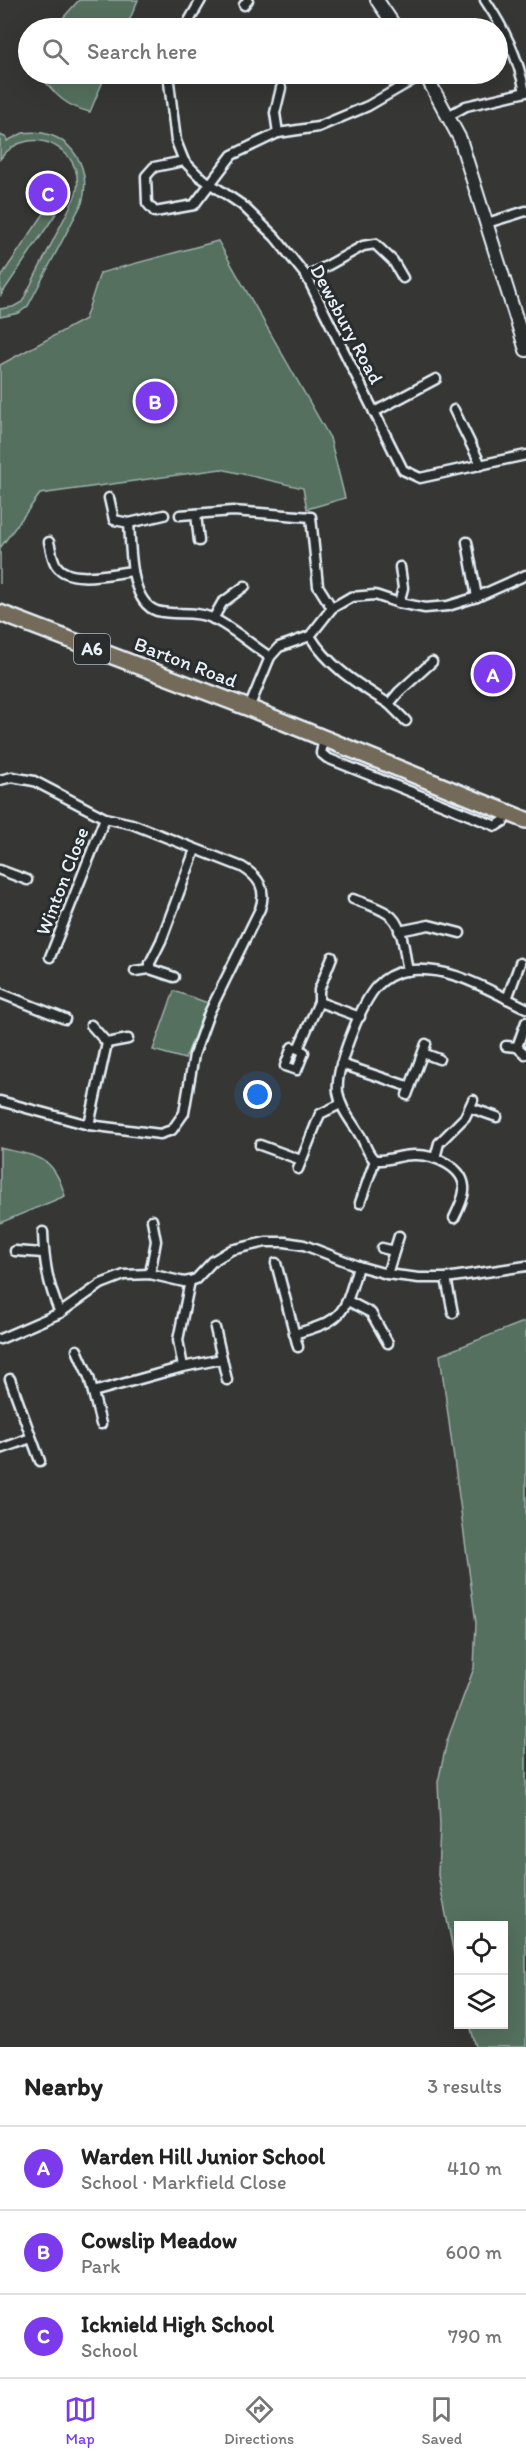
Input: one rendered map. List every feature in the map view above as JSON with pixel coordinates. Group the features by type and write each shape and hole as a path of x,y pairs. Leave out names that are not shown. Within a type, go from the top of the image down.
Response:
{"highway":[{"name":"Barton Road","path":"0,613 249,708 526,820"}],"street":[{"path":"191,18 201,0"},
{"path":"377,0 389,18"},
{"path":"485,0 496,18"},
{"path":"448,116 466,106 525,92 520,69 508,37"},
{"path":"169,84 176,141 184,161 154,167 146,176 147,203 155,212 194,205 232,155 278,134 328,123 368,106 406,84"},
{"path":"430,84 460,139 523,328 526,350"},
{"path":"278,134 275,113 281,88"},
{"name":"Dewsbury Road","path":"184,161 199,177 242,205 275,237 307,277 403,470 420,478 526,454"},
{"path":"487,223 526,211"},
{"path":"307,277 363,246 375,244 393,261 403,279"},
{"path":"374,412 436,379"},
{"path":"454,410 481,465"},
{"path":"109,498 114,520 129,523 164,515"},
{"path":"180,514 233,511 311,517 318,586 332,608"},
{"path":"196,514 199,540"},
{"path":"129,523 133,571 140,598 156,610 192,612 213,619 270,657"},
{"path":"49,542 55,564 63,572 73,577 133,571"},
{"path":"466,542 477,597"},
{"path":"399,603 403,588 400,567"},
{"path":"249,708 270,657 279,647 310,636 332,608 351,597 375,595 425,608 448,606 477,597 526,575"},
{"path":"213,619 222,603 245,586"},
{"path":"310,636 330,663 344,676 389,704 406,721"},
{"path":"389,704 432,662"},
{"path":"324,738 321,753 327,758 496,826 504,820 506,812"},
{"path":"0,780 12,777 34,781 105,818 132,824 252,873 260,881 263,901 209,1013 194,1055 184,1113 172,1130 160,1134 89,1125 0,1101"},
{"path":"445,805 452,790"},
{"name":"Winton Close","path":"50,957 105,818"},
{"path":"150,969 150,963 161,941 195,850"},
{"path":"0,870 27,880"},
{"path":"353,899 387,913 394,919 408,970"},
{"path":"399,931 429,925 460,933"},
{"path":"298,1049 319,1002 319,990 332,957"},
{"path":"507,999 520,963"},
{"path":"135,971 150,969 174,977"},
{"path":"454,1218 455,1204 464,1193 464,1183 459,1173 435,1158 410,1155 375,1160 367,1151 341,1104 338,1079 341,1064 373,992 396,973 408,970 430,970 453,974 526,1008"},
{"path":"0,993 65,1019"},
{"path":"319,1002 360,1017"},
{"path":"517,1047 526,1022"},
{"path":"91,1025 108,1044"},
{"path":"108,1044 128,1039"},
{"path":"89,1125 108,1044"},
{"path":"341,1064 409,1091 426,1044"},
{"path":"506,1046 517,1047 525,1054"},
{"path":"423,1053 439,1059"},
{"path":"260,1145 299,1164 320,1114 341,1104"},
{"path":"435,1158 440,1143 459,1124 472,1104 497,1117"},
{"path":"360,1203 375,1160"},
{"path":"354,1189 364,1192"},
{"path":"150,1274 156,1241 152,1220"},
{"path":"43,1232 43,1253 50,1289 60,1313"},
{"path":"387,1274 399,1236"},
{"path":"0,1339 60,1313 101,1284 124,1275 150,1274 183,1282 190,1281 213,1261 231,1250 266,1242 304,1245 358,1266 387,1274 419,1278 446,1278 526,1266"},
{"path":"382,1248 394,1251"},
{"path":"15,1251 43,1253"},
{"path":"276,1263 298,1347"},
{"path":"294,1334 333,1321 341,1313 348,1301 358,1266"},
{"path":"446,1278 453,1313"},
{"path":"183,1367 178,1340 190,1281"},
{"path":"450,1301 461,1299"},
{"path":"348,1301 371,1313 388,1343"},
{"path":"215,1328 227,1380"},
{"path":"77,1350 93,1392 101,1424"},
{"path":"93,1392 183,1367 222,1359"},
{"path":"10,1378 40,1461"},
{"path":"0,1449 31,1438"}],"green space":[{"path":"79,0 138,0 130,18 63,18"},
{"path":"47,84 102,84 90,112 67,103"},
{"path":"38,132 52,136 73,151 80,162 85,189 82,203 28,306 19,313 0,317 0,309 13,307 22,302 73,201 77,184 75,169 68,156 43,141 28,141 13,147 0,159 0,135 7,138 7,141 23,133"},
{"path":"58,193 66,199 1,295 0,278"},
{"path":"218,241 330,438 345,498 307,509 303,488 221,469 40,494 0,548 0,365 85,319 100,273"},
{"path":"174,991 208,1003 185,1059 153,1050"},
{"path":"0,1148 34,1156 49,1165 55,1172 65,1196 0,1223"},
{"path":"526,1321 526,2047 476,2047 471,2029 508,2029 508,1921 454,1921 454,1954 438,1875 440,1826 438,1782 447,1741 474,1668 476,1623 440,1355"}],"place":[{"name":"Icknield High School","path":"48,193"},
{"name":"Cowslip Meadow","path":"155,401"},
{"name":"Warden Hill Junior School","path":"493,674"}]}
